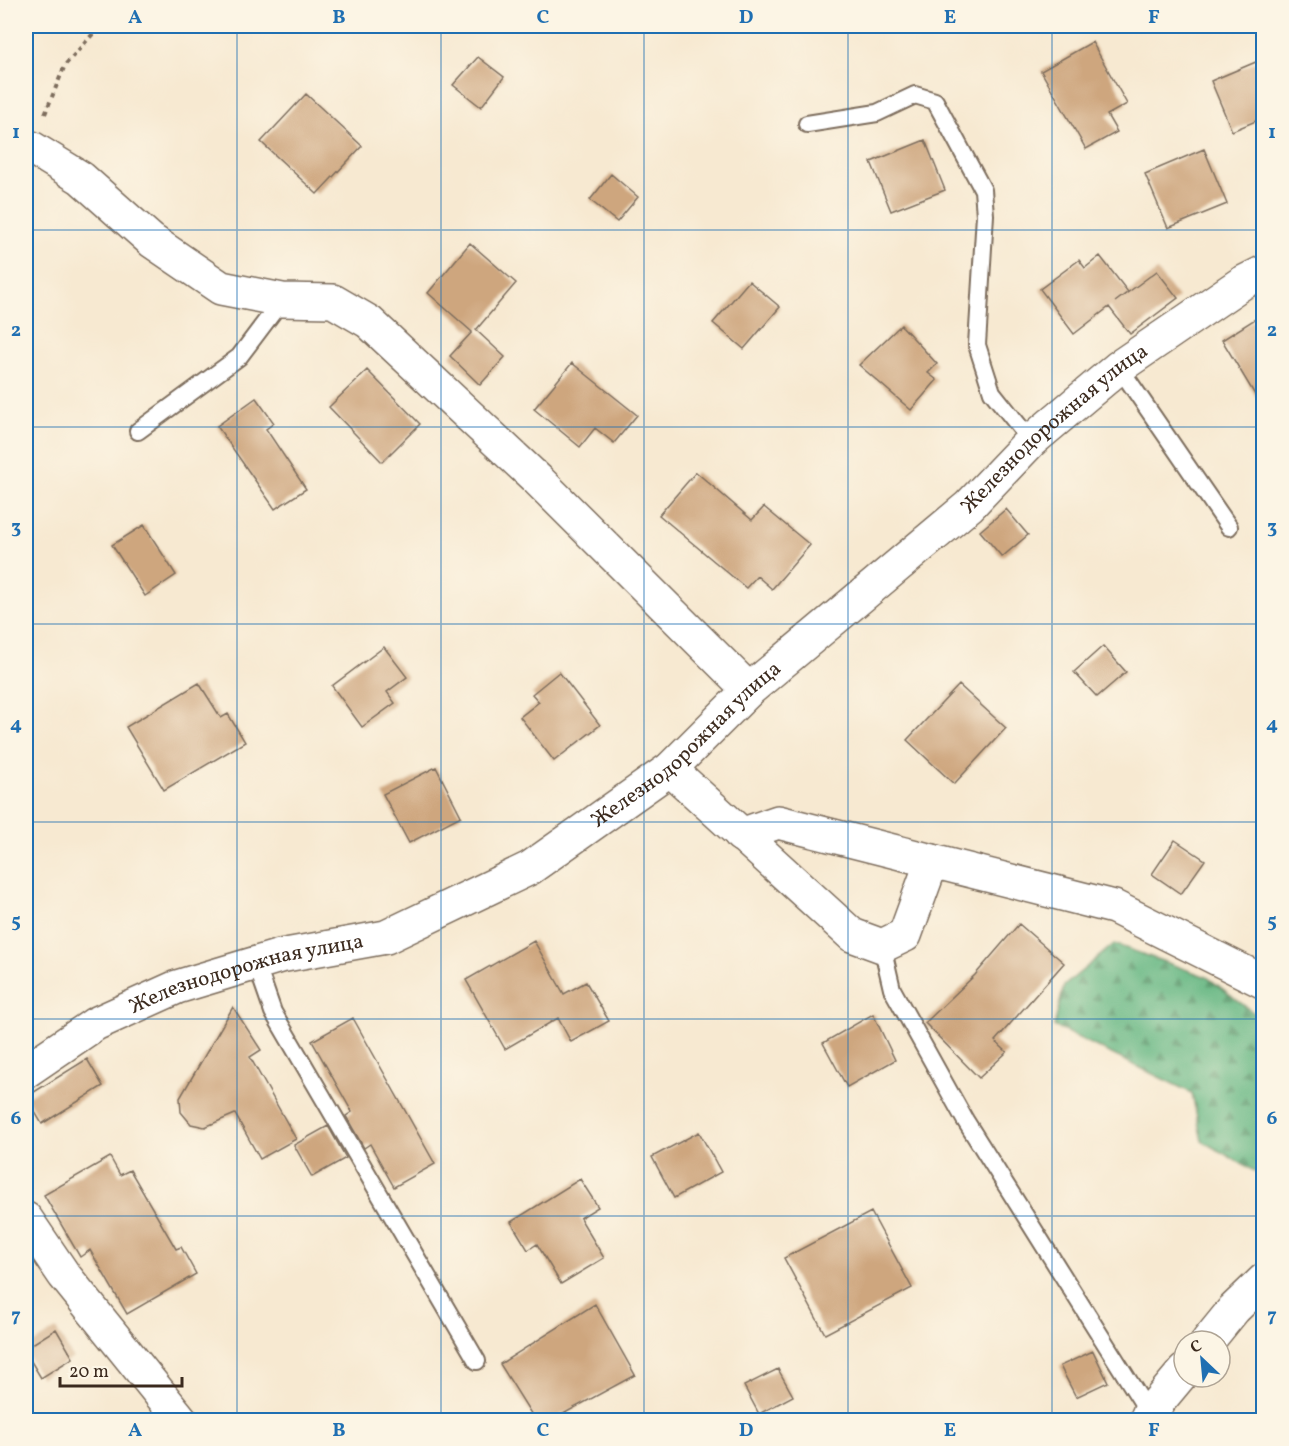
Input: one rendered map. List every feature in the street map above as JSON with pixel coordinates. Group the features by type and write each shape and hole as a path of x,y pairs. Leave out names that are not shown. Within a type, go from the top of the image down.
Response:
{"street":[{"path":"29,148 81,178 152,241 221,288 282,300 333,301 369,322 538,480 749,690"},
{"name":"Железнодорожная улица","path":"26,1071 95,1024 177,987 280,956 386,937 530,868 670,769 749,690 969,506 1031,441 1119,367 1242,283 1263,272"},
{"path":"670,769 852,935 882,946 904,935 932,861"},
{"path":"741,835 778,822 1114,907 1263,982"},
{"path":"26,1219 64,1275 181,1420"},
{"path":"1218,1329 1263,1280"},
{"path":"1148,1417 1172,1386"}],"lane":[{"path":"807,124 877,113 915,95 935,101 983,190 984,215 976,345 992,392 1031,441"},
{"path":"138,431 239,357 282,300"},
{"path":"1119,367 1229,527"},
{"path":"882,946 892,988 965,1120 1148,1417"},
{"path":"256,963 273,1012 477,1361"}],"path":[{"path":"29,148 65,65 100,26"}],"green space":[{"path":"1114,944 1207,977 1263,1020 1263,1176 1202,1141 1192,1093 1054,1026 1064,986"}],"building":[{"path":"1092,42 1127,104 1107,115 1117,132 1086,149 1041,71"},
{"path":"478,57 504,77 481,107 453,85"},
{"path":"1263,59 1263,118 1232,131 1211,81"},
{"path":"306,94 362,146 317,194 261,142"},
{"path":"925,140 945,190 891,211 871,162"},
{"path":"1204,149 1227,204 1168,228 1145,174"},
{"path":"611,174 638,197 617,222 590,200"},
{"path":"470,243 516,283 476,330 505,357 480,385 450,356 472,332 428,293"},
{"path":"1100,256 1128,292 1115,302 1157,271 1178,298 1130,334 1109,307 1074,334 1040,289 1079,260 1085,268"},
{"path":"749,281 780,307 744,349 713,323"},
{"path":"1263,314 1263,408 1222,340"},
{"path":"901,325 937,364 928,373 937,380 911,410 859,365"},
{"path":"572,363 637,415 614,443 595,428 580,447 534,409"},
{"path":"367,370 420,424 382,462 329,407"},
{"path":"256,398 274,423 266,429 306,489 275,509 217,426"},
{"path":"696,472 752,520 764,507 810,545 772,589 757,576 746,588 659,515"},
{"path":"1006,509 1028,535 1002,557 980,531"},
{"path":"144,525 176,575 145,596 112,545"},
{"path":"1103,646 1126,672 1097,697 1074,672"},
{"path":"384,647 407,677 387,692 395,703 362,727 332,686"},
{"path":"559,672 600,725 554,761 520,717 539,702 532,694"},
{"path":"199,683 221,718 228,714 245,742 164,790 126,727"},
{"path":"959,685 1006,728 954,784 907,740"},
{"path":"436,767 461,816 409,843 383,794"},
{"path":"1175,840 1205,860 1181,894 1152,874"},
{"path":"1019,924 1064,963 995,1041 1007,1052 979,1078 925,1023 975,975"},
{"path":"534,941 564,994 586,982 609,1021 571,1042 558,1018 505,1049 466,980"},
{"path":"233,1007 261,1050 250,1057 296,1139 260,1159 235,1114 205,1127 191,1124 181,1112 180,1098"},
{"path":"873,1014 895,1060 847,1087 823,1043"},
{"path":"353,1018 435,1164 394,1187 370,1144 364,1148 346,1116 352,1112 312,1041"},
{"path":"87,1059 103,1086 42,1124 26,1097"},
{"path":"328,1126 346,1158 312,1177 294,1145"},
{"path":"699,1132 721,1172 674,1198 652,1157"},
{"path":"110,1157 120,1175 130,1170 176,1249 181,1247 196,1274 127,1314 90,1250 80,1257 44,1195"},
{"path":"580,1179 598,1207 580,1218 604,1258 561,1284 537,1244 528,1250 511,1222"},
{"path":"871,1212 912,1288 825,1334 784,1258"},
{"path":"595,1304 635,1375 552,1420 535,1420 500,1364"},
{"path":"56,1329 73,1358 41,1378 26,1353 26,1348"},
{"path":"1093,1351 1108,1382 1076,1397 1060,1366"},
{"path":"778,1369 793,1396 759,1414 744,1386"}]}
